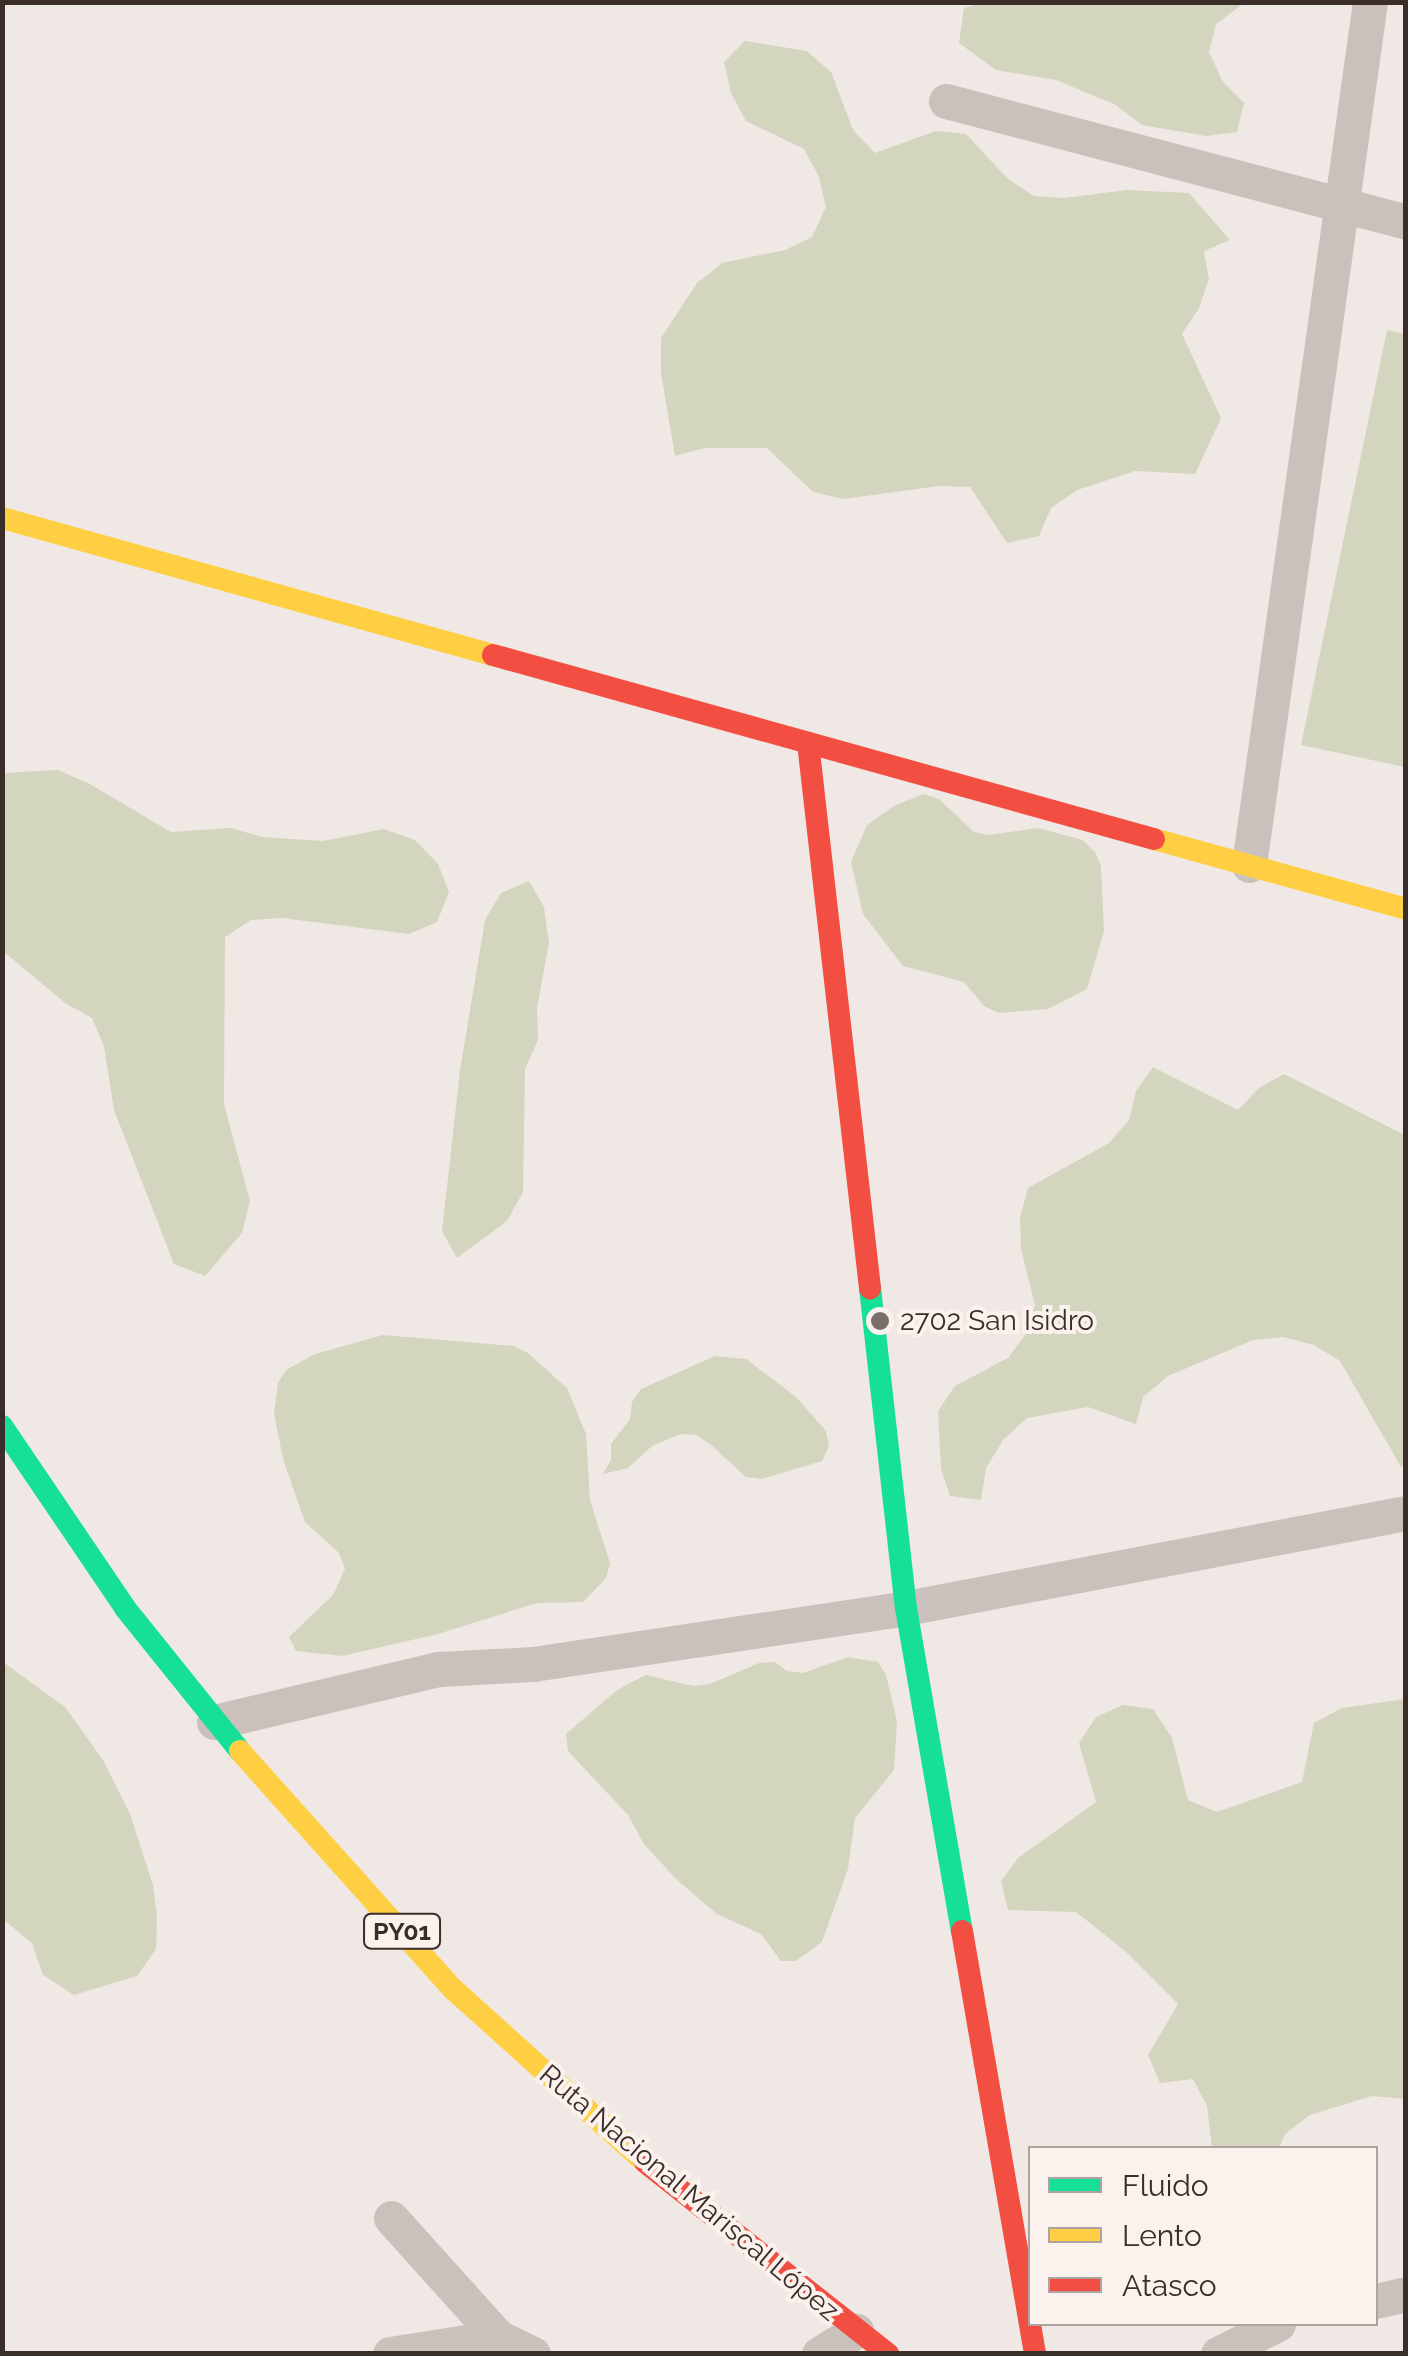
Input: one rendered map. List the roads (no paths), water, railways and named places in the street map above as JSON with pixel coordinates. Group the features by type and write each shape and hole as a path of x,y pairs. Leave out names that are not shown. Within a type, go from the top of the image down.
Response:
{"main road":[{"path":"2,518 1406,908"},
{"path":"808,742 906,1608 1028,2314"},
{"name":"Ruta Nacional Mariscal López","path":"2,1426 125,1608 214,1722 454,1990 618,2140 888,2354"},
{"path":"1030,2326 1035,2354"}],"street":[{"path":"1248,865 1370,2"},
{"path":"946,101 1406,222"},
{"path":"214,1722 439,1669 533,1664 906,1608 1406,1513"},
{"path":"391,2218 499,2345"},
{"path":"1378,2301 1406,2294"},
{"path":"1218,2354 1274,2326"},
{"path":"819,2354 856,2331"},
{"path":"390,2354 499,2345 533,2354"}],"place":[{"name":"2702 San Isidro","path":"880,1321"}]}
